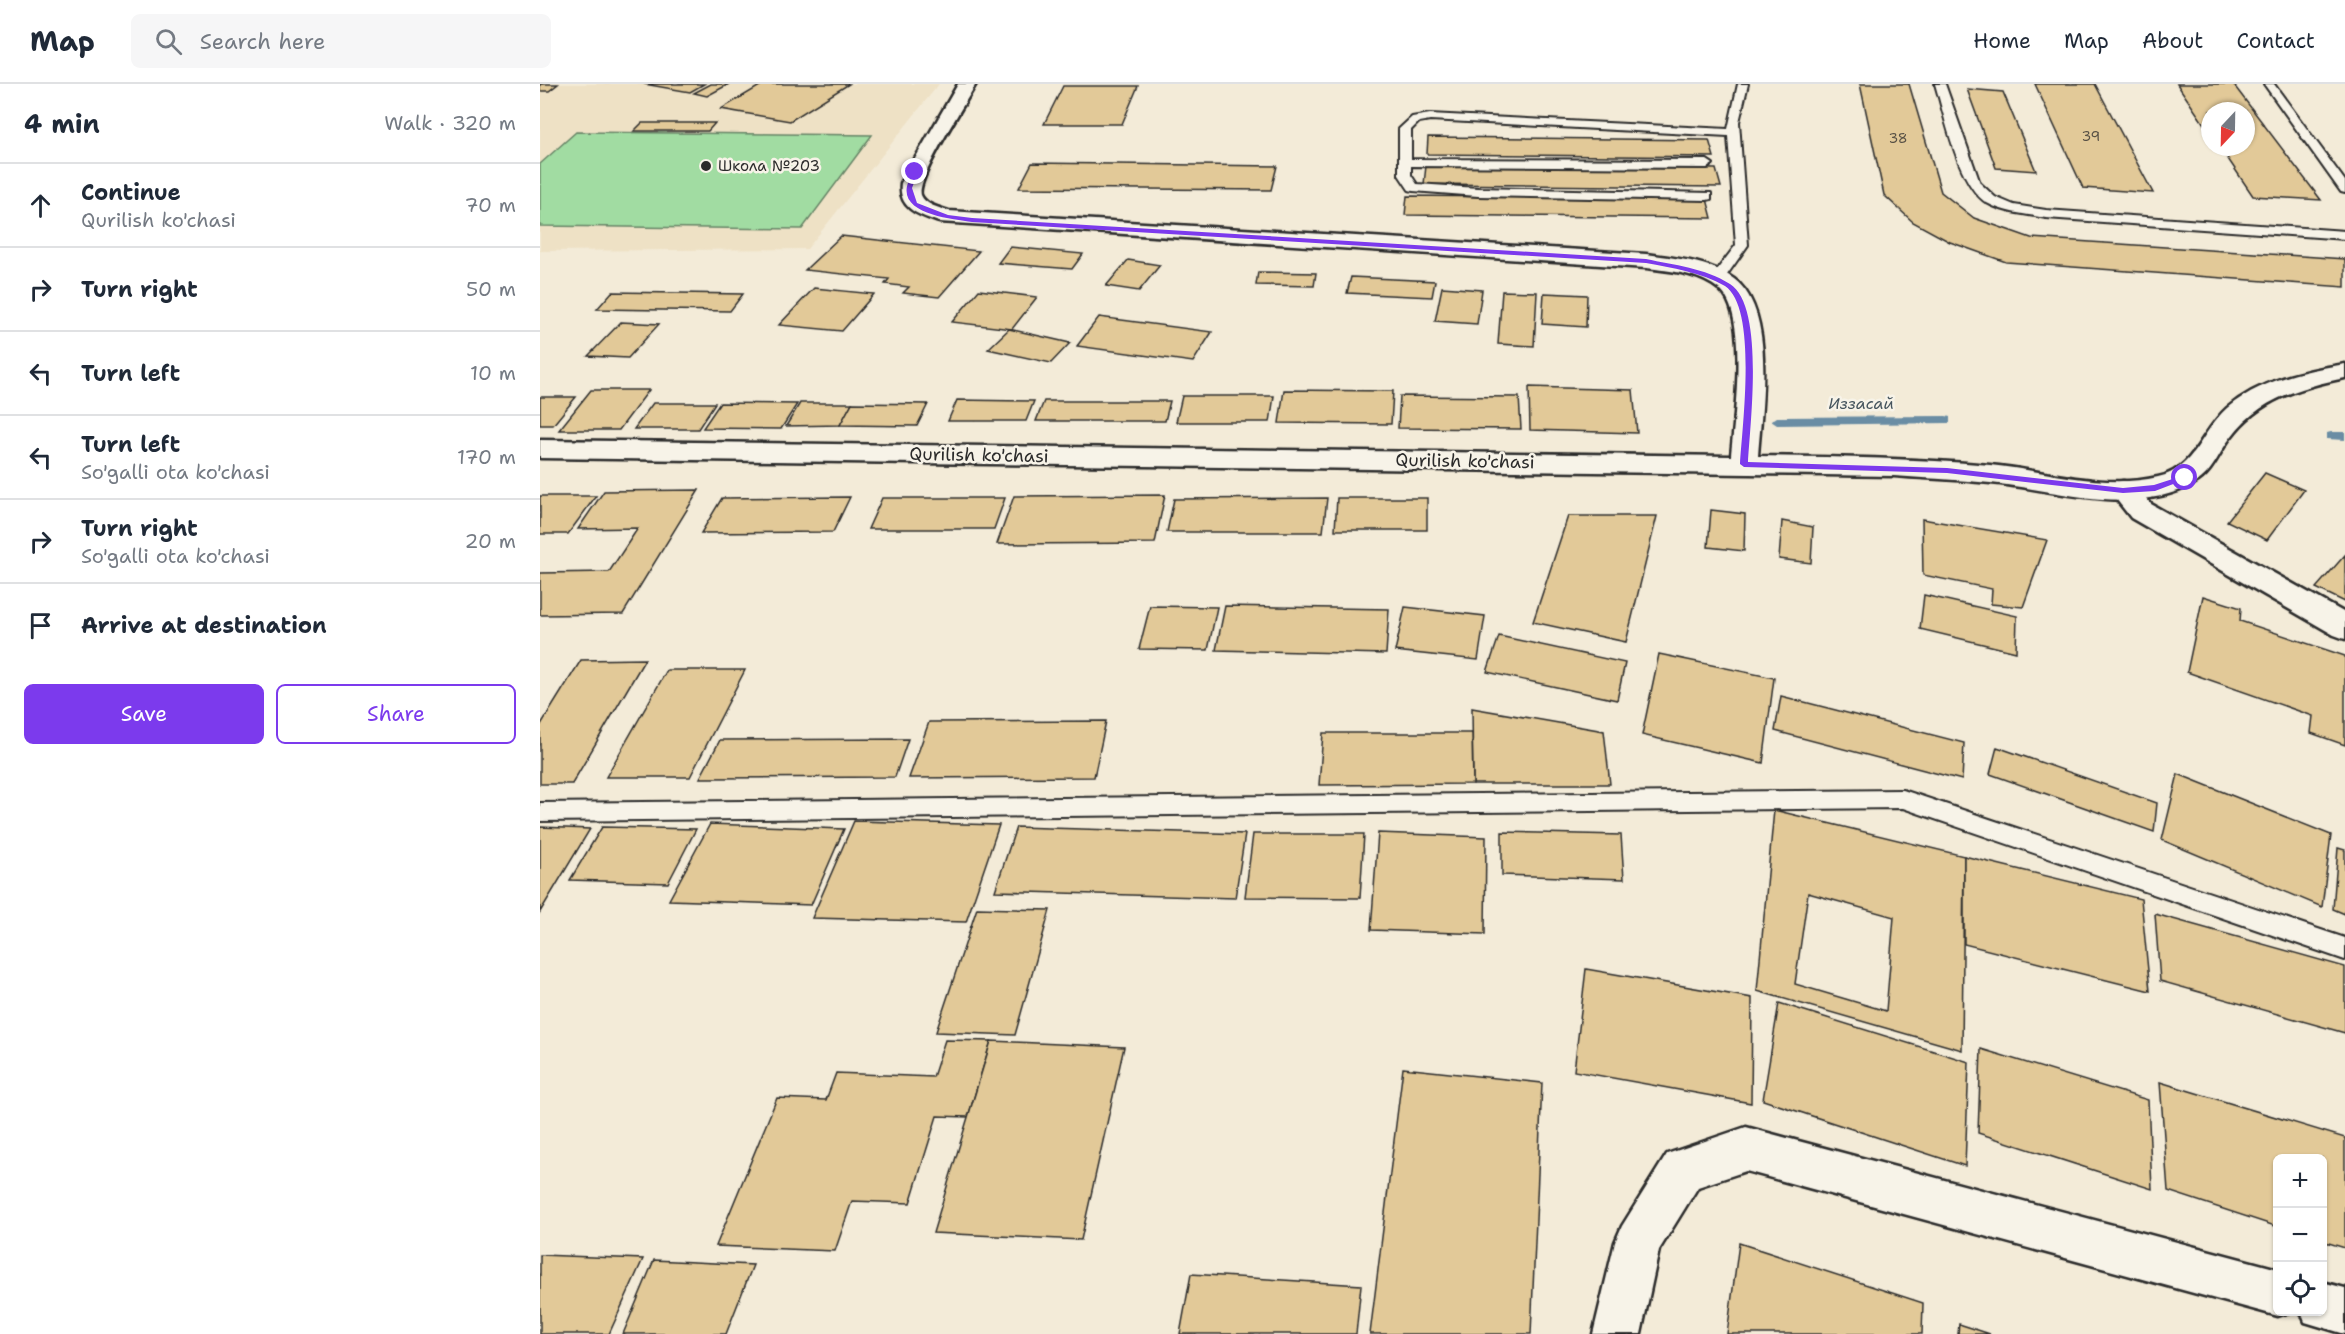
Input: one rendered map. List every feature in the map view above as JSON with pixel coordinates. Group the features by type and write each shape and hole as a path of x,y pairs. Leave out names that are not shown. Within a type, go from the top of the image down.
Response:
{"street":[{"path":"967,84 915,172 909,188 910,196 915,204 946,217 1646,261 1682,267 1717,279 1735,292 1740,300 1750,347 1744,464"},
{"name":"Qurilish ko'chasi","path":"540,450 1744,464 1947,471 2123,490 2155,488 2185,478 2202,462 2220,432 2234,415 2274,388 2298,379 2345,371"},
{"path":"2123,490 2141,511 2345,627"},
{"path":"1617,1334 1638,1242 1683,1170 1746,1149 2273,1292"},
{"path":"2327,1306 2345,1311"}],"lane":[{"path":"1717,279 1742,245 1733,122 1743,84"},
{"path":"1940,84 1974,184 1992,200 2011,208 2046,214 2345,235"},
{"path":"2269,84 2345,189"},
{"path":"1707,196 1478,192 1413,188 1405,175 1405,129 1416,119 1430,117 1734,133"},
{"path":"1406,162 1707,164"},
{"path":"540,812 1903,799 2345,949"}],"shaded area":[{"name":"Школа №203","path":"540,84 939,84 807,249 540,251"}],"green space":[{"path":"576,132 872,135 802,229 540,226 540,164"}],"building":[{"path":"540,84 558,84 549,91 540,91"},
{"path":"644,84 704,84 690,92"},
{"path":"711,84 729,84 707,96 694,93"},
{"path":"763,84 849,84 790,121 721,109"},
{"path":"1860,84 1909,84 1941,192 1974,218 2031,238 2345,259 2345,287 2006,262 1950,242 1913,222 1884,195"},
{"path":"2035,84 2095,84 2153,193 2083,188"},
{"path":"2177,84 2233,84 2247,102 2201,102 2201,120"},
{"path":"1063,86 1138,86 1122,124 1044,124"},
{"path":"1967,89 2003,92 2036,171 1996,168"},
{"path":"2255,113 2321,200 2253,196 2226,156 2255,156"},
{"path":"642,123 715,123 708,131 634,131"},
{"path":"1428,137 1709,140 1714,157 1427,154"},
{"path":"1032,163 1277,166 1271,190 1019,188"},
{"path":"1426,166 1716,169 1721,187 1424,184"},
{"path":"1407,196 1707,199 1712,218 1405,215"},
{"path":"841,236 979,251 939,297 903,293 909,287 885,284 889,279 805,270"},
{"path":"1010,247 1083,254 1072,269 998,263"},
{"path":"1128,260 1160,265 1139,291 1106,286"},
{"path":"1258,272 1316,273 1314,286 1256,285"},
{"path":"1351,277 1435,281 1432,297 1347,293"},
{"path":"1442,287 1482,290 1477,324 1435,321"},
{"path":"814,288 874,294 842,331 779,325"},
{"path":"979,290 1037,297 1012,329 952,322"},
{"path":"1502,291 1537,292 1534,346 1498,344"},
{"path":"612,292 743,294 730,311 597,309"},
{"path":"1544,293 1587,295 1586,327 1542,324"},
{"path":"1099,317 1212,332 1193,362 1077,346"},
{"path":"621,322 659,324 628,358 588,356"},
{"path":"1009,329 1070,343 1051,363 988,349"},
{"path":"1529,387 1633,390 1637,433 1530,430"},
{"path":"591,390 649,390 619,430 559,430"},
{"path":"1284,390 1393,391 1391,424 1279,423"},
{"path":"1182,396 1274,396 1270,422 1176,422"},
{"path":"1400,396 1519,397 1521,429 1398,428"},
{"path":"540,397 576,397 553,425 540,425"},
{"path":"957,400 1034,401 1026,421 948,421"},
{"path":"1044,401 1170,401 1165,421 1036,421"},
{"path":"653,403 715,403 698,429 634,429"},
{"path":"720,403 797,404 781,429 703,428"},
{"path":"800,403 852,403 840,425 786,426"},
{"path":"852,403 928,404 917,426 840,425"},
{"path":"2265,473 2304,490 2267,540 2227,521"},
{"path":"699,490 623,614 540,615 540,573 609,572 638,528 578,529 604,491"},
{"path":"1165,495 1155,543 997,544 1014,496"},
{"path":"540,496 596,496 568,534 540,534"},
{"path":"850,497 833,532 701,533 722,498"},
{"path":"882,498 1005,498 994,529 868,529"},
{"path":"1327,498 1323,532 1167,532 1174,499"},
{"path":"1337,498 1427,498 1427,530 1335,530"},
{"path":"1711,510 1745,514 1744,551 1708,547"},
{"path":"1568,516 1657,516 1626,642 1533,622"},
{"path":"1922,519 2047,540 2023,607 1991,604 1992,589 1923,575"},
{"path":"1782,521 1813,527 1811,563 1779,559"},
{"path":"2345,555 2345,602 2316,588"},
{"path":"1924,595 2017,616 2016,652 1920,629"},
{"path":"2203,596 2241,608 2240,621 2345,656 2345,745 2311,733 2313,716 2187,672"},
{"path":"1150,606 1217,607 1208,650 1139,649"},
{"path":"1225,606 1389,609 1386,654 1216,650"},
{"path":"1405,607 1485,616 1478,660 1395,651"},
{"path":"1499,636 1625,663 1617,700 1487,672"},
{"path":"1659,654 1774,678 1763,763 1642,735"},
{"path":"645,659 572,784 540,784 540,726 581,660"},
{"path":"667,670 745,670 690,777 606,777"},
{"path":"1781,696 1964,743 1962,780 1775,731"},
{"path":"1472,708 1604,731 1610,784 1473,784"},
{"path":"1106,721 1094,777 909,778 929,722"},
{"path":"1323,733 1472,733 1473,784 1319,785"},
{"path":"908,739 895,777 700,778 720,740"},
{"path":"1997,747 2157,803 2154,832 1990,774"},
{"path":"2178,774 2331,835 2322,907 2162,840"},
{"path":"1774,810 1964,856 1962,1050 1757,991","holes":["1808,893 1894,917 1886,1011 1795,984"]},
{"path":"854,821 999,825 966,922 812,918"},
{"path":"710,824 844,829 811,905 669,900"},
{"path":"540,827 590,829 540,912"},
{"path":"602,827 696,829 668,883 570,880"},
{"path":"1016,827 1245,834 1235,898 995,891"},
{"path":"1502,832 1621,835 1624,879 1502,875"},
{"path":"1378,833 1486,837 1485,934 1371,930"},
{"path":"1253,834 1364,834 1360,898 1245,897"},
{"path":"2338,848 2345,850 2345,914 2333,909"},
{"path":"1964,856 2141,899 2150,991 1964,944"},
{"path":"977,908 1050,910 1015,1035 936,1032"},
{"path":"2155,914 2345,967 2345,1033 2160,981"},
{"path":"1586,969 1752,998 1751,1103 1574,1071"},
{"path":"1779,1003 1969,1062 1965,1166 1763,1100"},
{"path":"945,1040 991,1041 968,1117 937,1116 910,1203 852,1201 835,1251 716,1246 777,1098 826,1100 836,1073 933,1077"},
{"path":"991,1041 1124,1047 1081,1240 933,1233"},
{"path":"1981,1049 2148,1100 2152,1189 1978,1133"},
{"path":"1403,1068 1542,1083 1531,1334 1370,1334"},
{"path":"2160,1082 2345,1138 2345,1248 2327,1243 2327,1154 2273,1154 2273,1225 2168,1191"},
{"path":"1739,1243 1923,1303 1922,1334 1727,1334"},
{"path":"540,1255 643,1259 609,1334 540,1334"},
{"path":"654,1260 753,1265 726,1334 623,1334"},
{"path":"1191,1274 1361,1285 1356,1334 1180,1334"},
{"path":"1959,1324 1990,1334 1958,1334"}],"waterway":[{"name":"Иззасай","path":"1777,421 1946,420"},
{"name":"Иззасай","path":"2331,436 2345,436"}],"place":[{"name":"Школа №203","path":"706,166"}],"route":[{"path":"915,172 909,188 910,196 915,204 946,217 1646,261 1700,272 1727,285 1735,292 1743,308 1750,347 1744,464 1894,467 2004,476 2123,490 2155,488 2185,478"}]}
